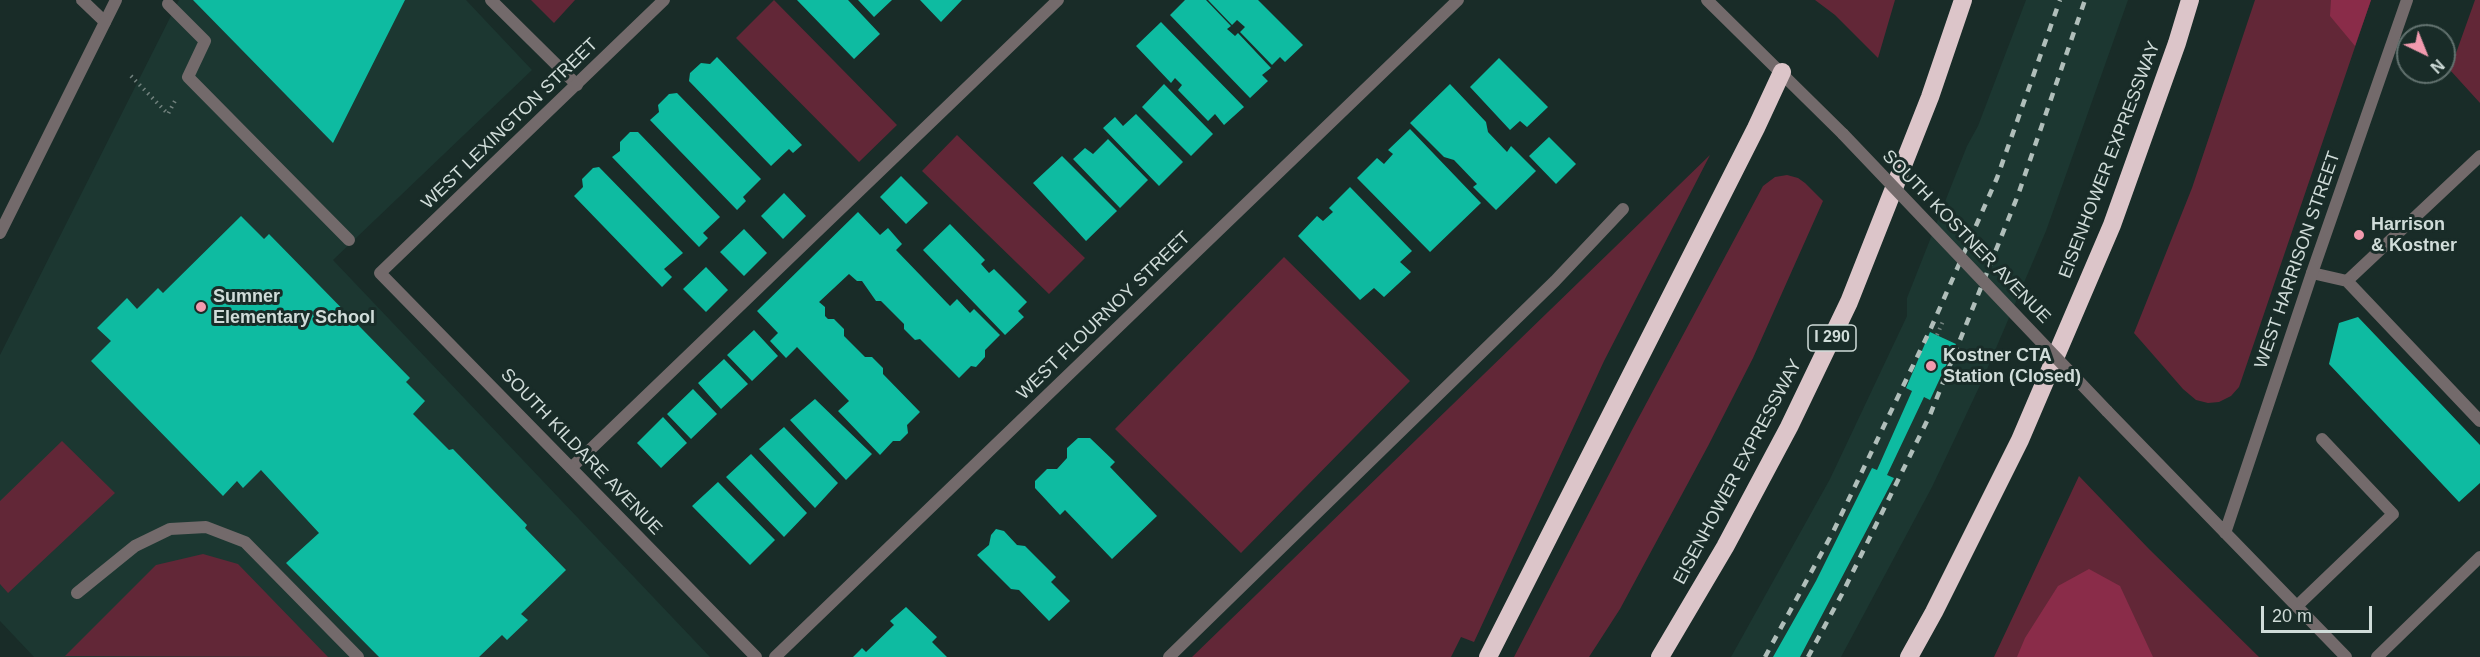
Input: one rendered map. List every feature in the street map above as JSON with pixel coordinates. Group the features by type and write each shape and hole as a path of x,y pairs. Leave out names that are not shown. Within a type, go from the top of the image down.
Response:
{"highway":[{"name":"EISENHOWER EXPRESSWAY","path":"1660,657 1725,547 1790,427 1849,302 1930,96 1963,0"},
{"name":"EISENHOWER EXPRESSWAY","path":"1909,657 2020,440 2103,247 2177,43 2190,0"},
{"path":"1488,657 1751,138 1782,72"}],"street":[{"path":"82,0 105,22"},
{"path":"0,233 116,0"},
{"path":"491,0 577,85"},
{"name":"WEST LEXINGTON STREET","path":"380,273 664,0"},
{"path":"571,468 1058,0"},
{"name":"WEST FLOURNOY STREET","path":"775,657 1458,0"},
{"name":"SOUTH KOSTNER AVENUE","path":"1707,0 1843,134 2346,657"},
{"name":"WEST HARRISON STREET","path":"2225,533 2407,0"},
{"path":"168,4 205,41 188,77 349,240"},
{"path":"2347,281 2480,156"},
{"path":"1169,657 1555,281 1623,209"},
{"name":"SOUTH KILDARE AVENUE","path":"380,273 756,657"},
{"path":"2312,273 2347,281 2480,421"},
{"path":"2297,606 2393,514 2322,439"},
{"path":"77,593 135,546 170,529 206,527 244,542 357,657"},
{"path":"2377,657 2480,557"}],"path":[{"path":"131,76 168,114 188,77"},
{"path":"1938,335 1944,319"}],"shaded area":[{"name":"Sumner Elementary School","path":"179,0 466,0 532,70 333,260 710,657 34,657 0,621 0,355"},
{"path":"531,0 575,0 554,23"},
{"path":"774,0 897,125 859,162 736,38"},
{"path":"1815,0 1895,0 1878,58 1835,15"},
{"path":"2026,0 2128,0 2046,231 1982,381 1932,487 1841,657 1731,657 1830,479 1907,316 1907,298 1967,146 1978,126"},
{"path":"2255,0 2371,0 2239,387 2231,396 2219,402 2208,403 2196,400 2183,389 2134,333 2192,188"},
{"path":"2331,0 2371,0 2355,46 2330,16"},
{"path":"2475,0 2480,0 2480,103 2456,77 2456,53"},
{"path":"957,135 1085,258 1049,294 922,171"},
{"path":"1710,155 1604,361 1474,642 1461,637 1451,657 1192,657"},
{"path":"1787,175 1805,183 1823,201 1753,358 1620,609 1589,657 1514,657 1763,186 1775,177"},
{"path":"1284,257 1410,381 1241,553 1115,429"},
{"path":"62,441 115,493 8,593 0,584 0,501"},
{"path":"2079,476 2149,549 2259,657 1994,657"},
{"path":"203,554 238,564 328,657 65,656 156,565"},
{"path":"2089,569 2120,586 2153,657 2017,657 2025,638 2058,586"}],"building":[{"path":"193,0 405,0 333,143"},
{"path":"797,0 848,0 880,34 854,59"},
{"path":"858,0 892,0 874,17"},
{"path":"920,0 962,0 941,22"},
{"path":"1185,0 1206,0 1231,26 1227,29 1235,36 1238,33 1271,68 1262,75 1268,81 1250,98 1170,15"},
{"path":"1208,0 1258,0 1303,45 1285,62 1280,57 1272,65 1240,32 1245,27 1237,20 1232,25"},
{"path":"1161,22 1244,107 1224,125 1215,114 1208,121 1178,90 1182,85 1175,78 1171,83 1136,46"},
{"path":"717,57 802,145 793,153 789,149 771,166 689,81 690,73 701,63 710,64"},
{"path":"1499,58 1548,107 1527,127 1520,121 1510,130 1470,87"},
{"path":"1164,84 1213,134 1191,156 1142,107"},
{"path":"1450,84 1486,122 1488,132 1507,152 1511,146 1536,171 1496,210 1473,187 1477,184 1454,160 1444,157 1410,123"},
{"path":"677,93 761,179 743,197 746,201 737,210 650,120 659,112 658,105 669,94"},
{"path":"1136,114 1183,162 1159,186 1103,128 1115,117 1123,126"},
{"path":"1410,129 1481,203 1430,252 1357,178 1377,158 1384,164 1393,154 1388,150"},
{"path":"630,132 638,132 720,217 703,233 708,238 699,247 612,157 620,151 620,142"},
{"path":"1549,137 1576,164 1556,184 1529,156"},
{"path":"1108,139 1148,180 1120,208 1073,159 1085,148 1093,154"},
{"path":"1062,156 1117,211 1086,241 1033,183"},
{"path":"599,167 683,253 664,269 672,277 662,287 574,196 583,187 582,179 593,168"},
{"path":"901,176 928,203 906,224 880,197"},
{"path":"1350,187 1412,251 1400,262 1411,272 1384,297 1374,288 1360,300 1298,236 1317,216 1323,221 1333,212 1329,208"},
{"path":"784,193 806,216 783,239 761,216"},
{"path":"858,212 880,235 888,228 902,244 896,250 950,306 957,299 970,313 974,309 1000,335 985,350 985,357 976,367 971,366 959,378 920,339 915,340 904,329 904,324 881,301 876,301 862,281 857,281 849,274 819,302 825,307 825,316 828,319 834,319 844,329 844,336 865,357 872,357 883,368 883,374 920,412 907,425 908,433 900,441 893,441 880,455 838,411 849,401 797,347 786,358 770,341 778,333 757,311"},
{"path":"241,216 264,239 269,234 410,378 406,382 425,401 413,414 449,450 453,449 527,525 525,528 566,570 521,614 528,620 507,640 502,635 479,657 379,657 286,563 319,533 261,470 243,488 237,481 223,496 91,361 111,341 97,328 127,298 137,309 158,288 163,293"},
{"path":"950,224 985,260 981,264 989,273 994,269 1027,302 1018,311 1024,317 1005,335 923,250"},
{"path":"744,229 767,253 744,276 720,252"},
{"path":"706,267 728,290 706,312 683,289"},
{"path":"2358,317 2480,445 2480,483 2459,502 2329,364 2339,323"},
{"path":"754,330 778,356 752,381 727,355"},
{"path":"1930,332 1956,344 1930,400 1924,397 1887,475 1894,478 1800,657 1773,657 1816,581 1872,468 1877,470 1912,391 1906,388"},
{"path":"724,359 748,384 721,409 698,383"},
{"path":"693,389 717,414 691,439 667,414"},
{"path":"815,399 872,454 846,480 790,420"},
{"path":"663,417 687,443 661,468 637,443"},
{"path":"784,427 838,483 815,508 759,449"},
{"path":"1078,438 1090,438 1115,462 1110,467 1157,516 1112,559 1065,510 1060,515 1035,488 1035,481 1047,469 1057,469 1067,458 1067,448"},
{"path":"751,454 807,513 784,537 726,477"},
{"path":"718,482 775,540 750,565 692,506"},
{"path":"996,529 1004,531 1017,545 1025,546 1056,577 1051,582 1070,601 1049,621 1019,590 1011,589 977,555 989,545 991,535"},
{"path":"906,607 937,637 932,642 947,657 853,657 862,648 866,652 894,625 890,621"}],"railway":[{"path":"1765,657 1833,532 1931,328 1997,178 2060,0"},
{"path":"1808,657 1842,594 1930,415 2018,195 2085,0"}],"place":[{"name":"Harrison & Kostner","path":"2359,235"},
{"name":"Sumner Elementary School","path":"201,307"},
{"name":"Kostner CTA Station (Closed)","path":"1931,366"}]}
